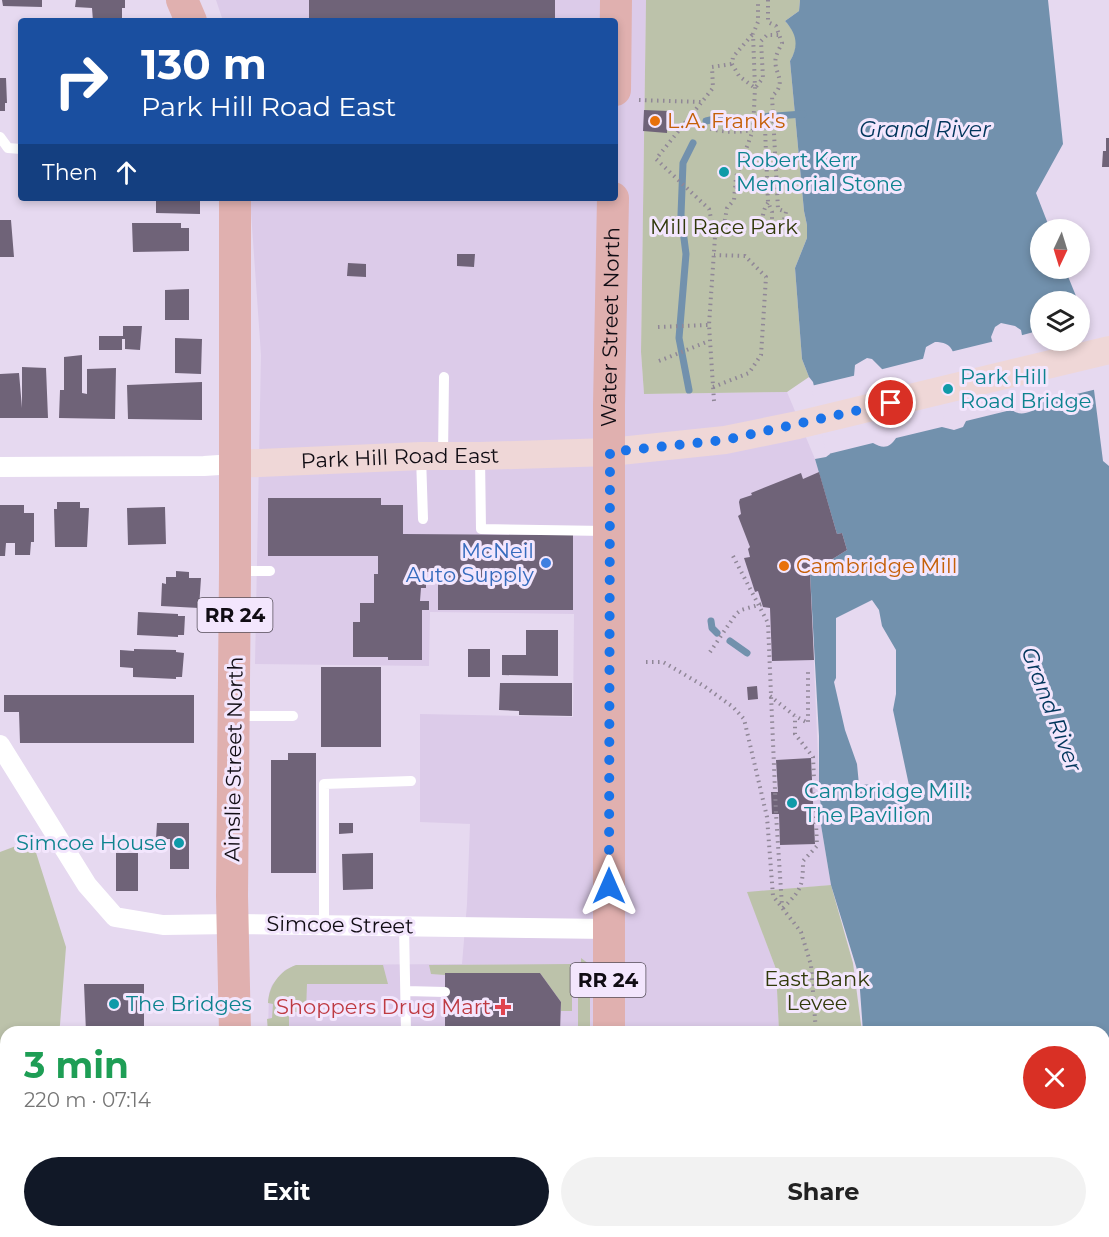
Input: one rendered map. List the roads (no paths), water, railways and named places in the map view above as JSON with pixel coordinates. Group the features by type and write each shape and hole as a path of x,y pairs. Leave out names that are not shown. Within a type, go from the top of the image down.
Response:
{"main road":[{"path":"182,0 190,18"},
{"path":"616,0 627,95"},
{"name":"Ainslie Street North","path":"235,201 233,924 235,1026"},
{"name":"Water Street North","path":"609,1026 613,201"},
{"name":"Park Hill Road East","path":"235,464 610,452 725,440 798,425 1107,351"}],"street":[{"name":"Park Hill Road East","path":"0,467 235,464"},
{"name":"Simcoe Street","path":"0,745 87,885 115,917 163,926 233,924 608,929"}],"lane":[{"path":"0,137 9,148 18,149"},
{"path":"423,519 444,377"},
{"path":"480,456 482,529 610,531"},
{"path":"235,571 270,571"},
{"path":"235,716 293,716"},
{"path":"324,925 324,784 411,781"},
{"path":"404,926 406,1026"},
{"path":"405,991 446,992"}],"water":[{"name":"Grand River","path":"800,0 1048,0 1063,144 1036,193 1046,219 1030,219 1030,279 1069,279 1074,291 1030,291 1030,351 1089,351 1103,461 1109,466 1109,1026 863,1026 859,976 831,885 821,825 819,736 810,573 847,550 842,533 837,534 815,459 830,454 813,382 802,359 795,268 807,238 807,225 790,61 796,45 792,31 785,21 799,11","holes":["1001,323 1021,330 1035,404 1032,411 1022,414 1012,410 991,337 995,327","935,342 948,345 953,352 966,421 963,427 954,430 942,427 923,359 926,347","867,358 872,359 882,369 896,438 889,446 883,447 873,443 854,376 855,365","872,600 879,610 882,626 896,650 896,694 893,710 910,790 907,801 883,791 874,784 859,785 857,764 845,730 834,682 836,678 836,618"]}],"waterway":[{"path":"776,116 803,114"},
{"path":"758,118 770,116"},
{"path":"706,121 719,118 739,118"},
{"path":"689,390 679,338 686,254 681,215 683,163 693,143"},
{"path":"711,621 712,628 717,633"},
{"path":"730,641 747,653"}],"place":[{"name":"L.A. Frank's","path":"655,121"},
{"name":"Robert Kerr Memorial Stone","path":"724,172"},
{"name":"Park Hill Road Bridge","path":"948,389"},
{"name":"McNeil Auto Supply","path":"546,563"},
{"name":"Cambridge Mill","path":"784,566"},
{"name":"Cambridge Mill: The Pavilion","path":"792,803"},
{"name":"Simcoe House","path":"179,843"},
{"name":"The Bridges","path":"114,1004"},
{"name":"Shoppers Drug Mart","path":"503,1007"}],"park label":[{"name":"Mill Race Park","path":"724,227"},
{"name":"East Bank Levee","path":"817,991"}]}
